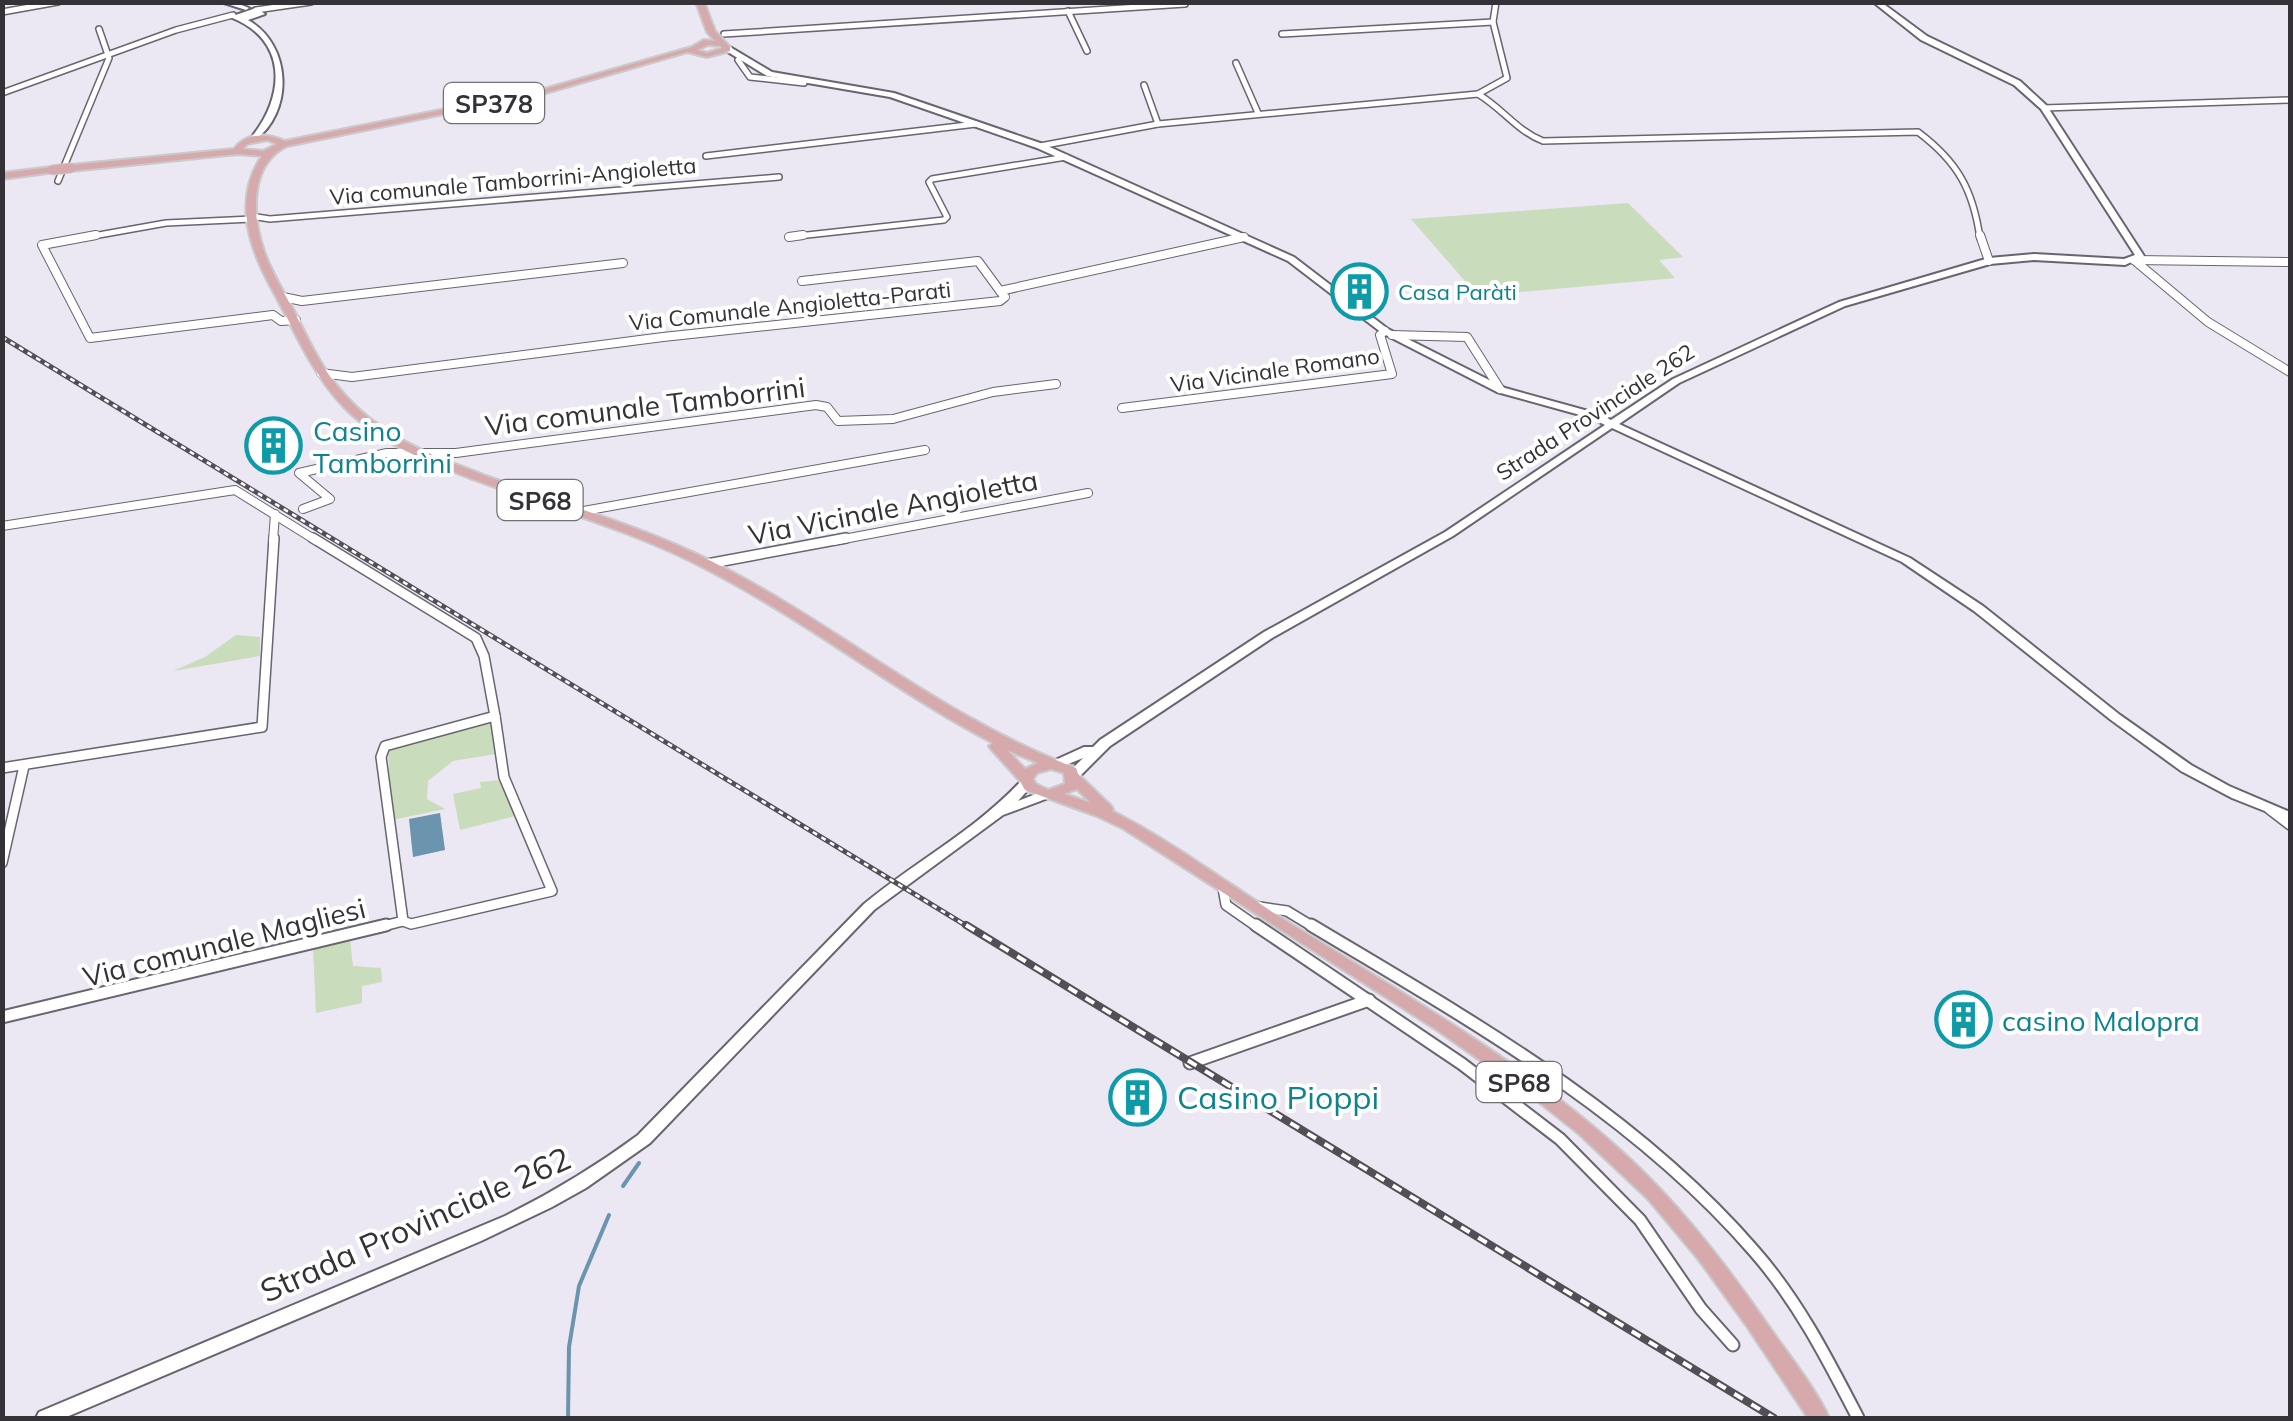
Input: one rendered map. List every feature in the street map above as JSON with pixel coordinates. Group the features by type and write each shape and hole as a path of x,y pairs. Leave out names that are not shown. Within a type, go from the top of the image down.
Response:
{"main road":[{"path":"700,2 711,32 725,42"},
{"name":"SP378","path":"694,52 711,32"},
{"path":"701,43 725,42"},
{"name":"SP378","path":"2,176 239,147 254,139 323,135 472,108 694,52 712,54 725,42"},
{"name":"SP378","path":"239,147 250,154 270,152 279,140"},
{"name":"SP68","path":"270,152 258,168 251,218 268,273 321,373 346,404 381,433 418,453 707,564 824,630 964,721 1006,754 1027,781 1047,794 1082,804 1138,834 1557,1108 1626,1166 1684,1229 1742,1302 1819,1418"},
{"path":"250,154 258,168"},
{"name":"SP68","path":"964,721 1074,776 1138,834"},
{"path":"1027,781 1038,767 1054,765"},
{"path":"1047,794 1068,790 1074,776"}],"street":[{"path":"2,12 58,2"},
{"path":"224,2 258,12"},
{"path":"224,2 237,16 263,29"},
{"path":"2,94 109,58 176,30 311,2"},
{"path":"1040,146 1158,124 1478,94 1507,78 1494,22 1496,2"},
{"path":"1876,2 1924,38 2018,84 2044,108 2140,251 2134,260"},
{"path":"725,42 1185,4"},
{"path":"1068,11 1087,51"},
{"path":"254,139 269,122 279,63 258,12"},
{"path":"1282,34 1494,22"},
{"path":"58,181 109,58 99,29"},
{"path":"725,42 738,60"},
{"path":"712,54 804,83 891,95 1040,146 1244,237 1313,273 1388,333 1501,390 1586,414 1906,560 1947,584 2149,744 2234,796 2290,818"},
{"path":"1236,63 1258,113"},
{"path":"1144,85 1158,124"},
{"path":"1478,94 1497,105 1527,135 1543,141 1918,132 1948,160 1974,195 1982,250 1989,261"},
{"path":"2044,108 2290,100"},
{"path":"269,122 279,140"},
{"path":"706,156 976,124"},
{"path":"788,237 944,220 943,203 929,182 932,179 1066,157"},
{"name":"Via comunale Tamborrini-Angioletta","path":"296,320 281,321 273,315 90,338 42,244 166,223 270,219 779,177"},
{"name":"Via Comunale Angioletta-Parati","path":"321,373 352,377 663,337 1000,301 1005,299 1000,291 1244,237"},
{"name":"Strada Provinciale 262","path":"1105,743 1268,634 1449,534 1676,382 1814,314 1989,261 2034,257 2134,260"},
{"path":"2134,260 2290,262"},
{"path":"2134,260 2196,311 2290,372"},
{"path":"802,281 978,261 1000,291"},
{"path":"282,297 302,300 624,263"},
{"path":"1388,333 1467,337 1501,390"},
{"name":"Via Vicinale Romano","path":"1122,408 1392,374 1380,335 1388,333"},
{"name":"Via comunale Tamborrini","path":"303,509 330,498 299,473 387,453 456,453 816,405 827,406 838,421 857,423 957,404 990,393 1056,384"},
{"path":"575,513 925,450"},
{"path":"2,526 235,490 476,638 484,656 504,777 552,892 430,920 403,922"},
{"name":"Via Vicinale Angioletta","path":"707,564 1088,493"},
{"path":"2,768 262,727 275,514"},
{"name":"Via comunale Magliesi","path":"2,1017 403,922 381,756 385,746 494,716"},
{"path":"1054,765 1105,743"},
{"path":"1074,776 1105,743"},
{"path":"2,863 24,766"},
{"path":"990,819 1027,781"},
{"path":"990,819 1047,794"},
{"path":"2270,809 2290,826"},
{"name":"Strada Provinciale 262","path":"45,1418 412,1264 522,1214 611,1166 644,1139 896,882 990,819"},
{"path":"1223,888 1221,896 1226,904 1488,1082 1560,1139 1640,1220 1701,1309 1733,1345"},
{"path":"1251,906 1270,905 1304,921 1506,1042 1654,1148 1729,1218 1797,1304 1834,1360 1858,1418"},
{"path":"1190,1062 1369,1000"}],"green space":[{"path":"1628,203 1683,257 1659,260 1675,278 1478,296 1411,219"},
{"path":"236,635 260,637 260,656 173,671 205,657"},
{"path":"491,721 495,754 453,761 428,781 427,799 445,809 392,820 388,750"},
{"path":"502,780 515,816 460,830 453,794 481,788 480,782"},
{"path":"350,939 353,966 381,968 382,982 362,986 362,1003 316,1013 313,948"}],"water":[{"path":"440,813 445,850 413,857 409,819"}],"waterway":[{"path":"623,1186 639,1163"},
{"path":"568,1418 569,1347 579,1286 609,1215"}],"railway":[{"path":"2,337 970,928"},
{"path":"966,925 1774,1418"}],"place":[{"name":"Casa Paràti","path":"1359,292"},
{"name":"Casino Tamborrìni","path":"274,446"},
{"name":"casino Malopra","path":"1963,1020"},
{"name":"Casino Pioppi","path":"1138,1097"}]}
